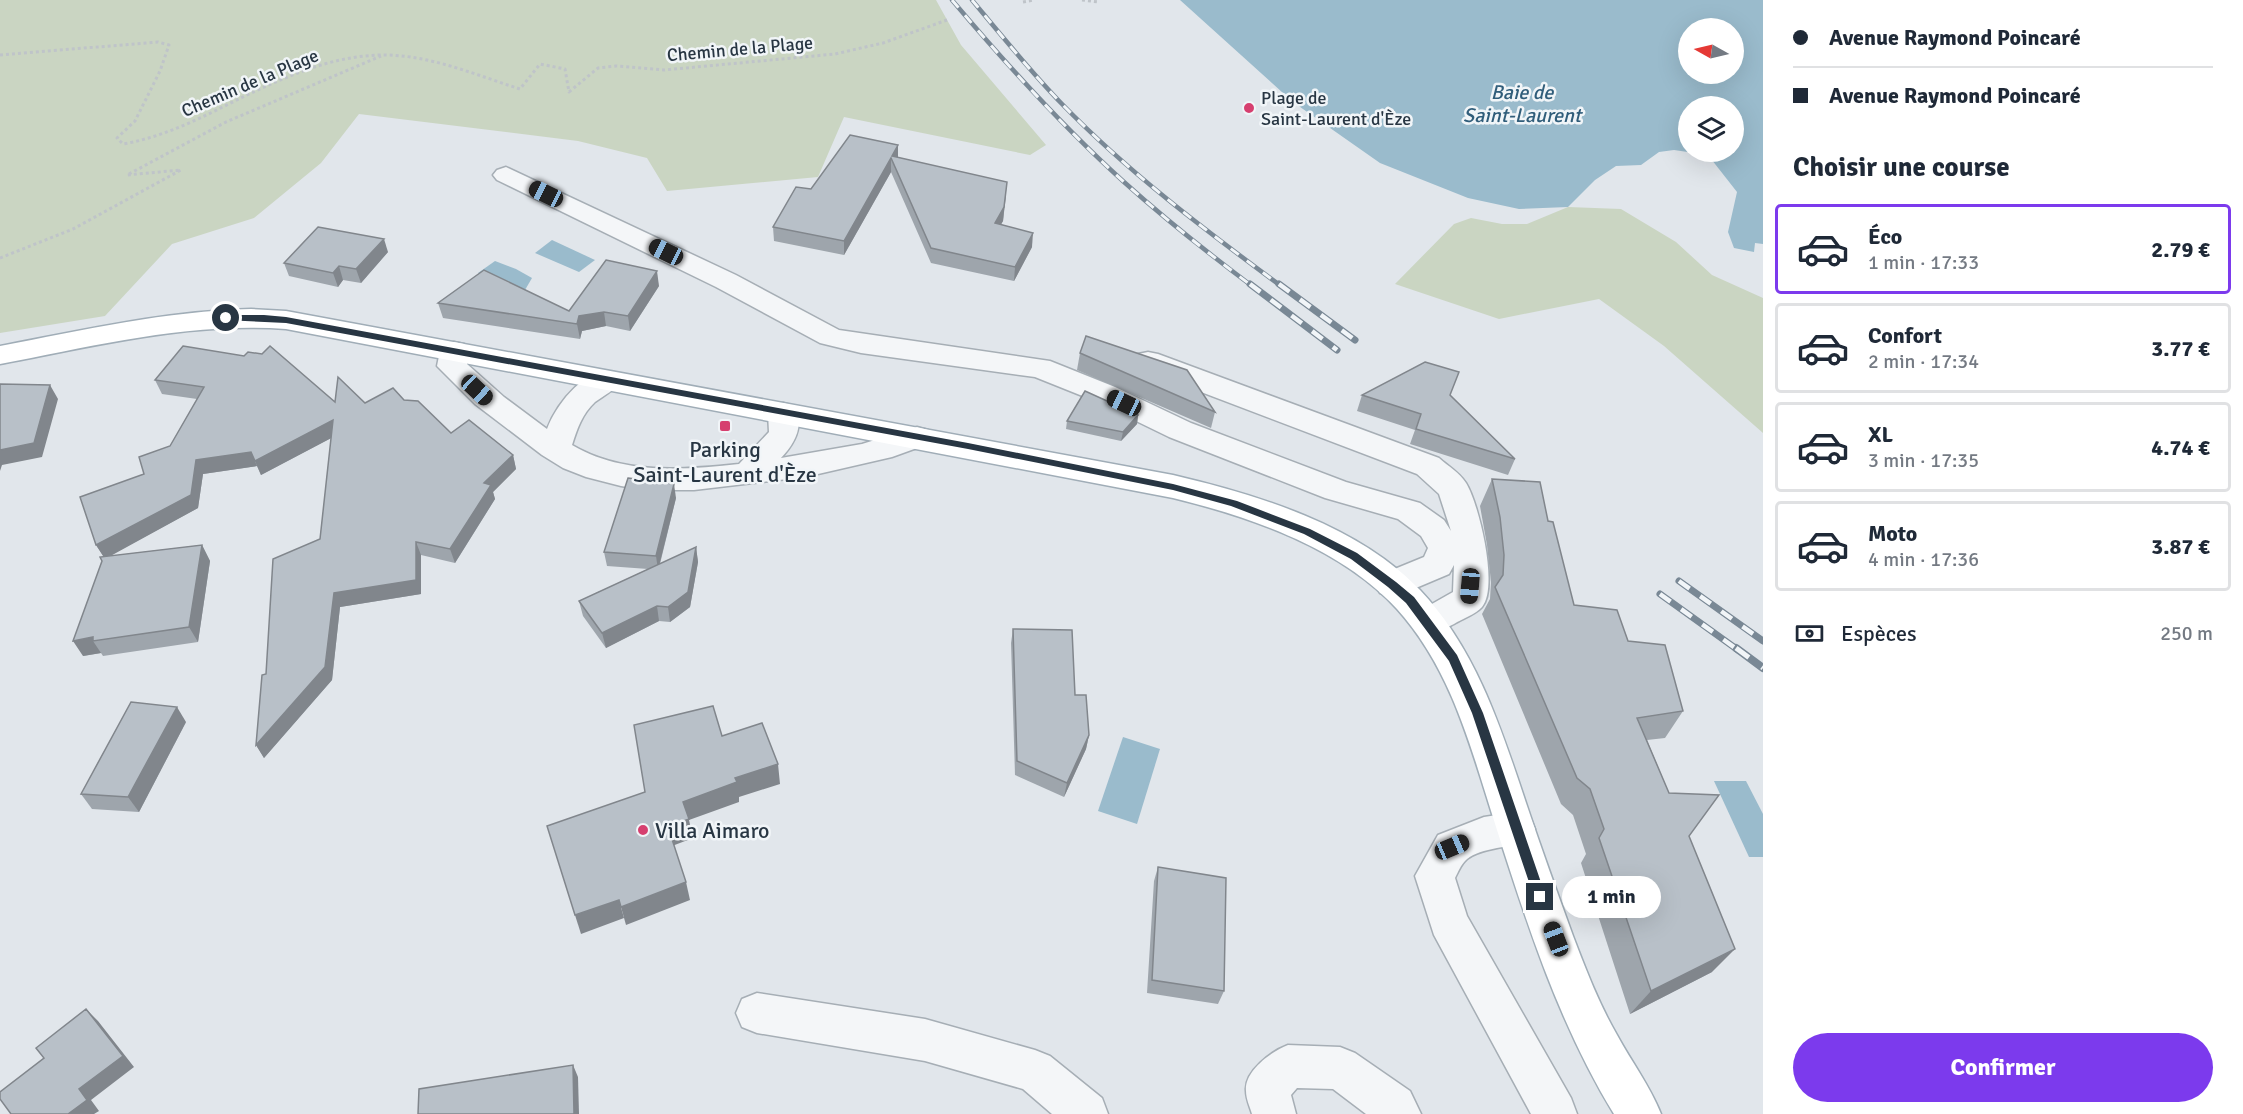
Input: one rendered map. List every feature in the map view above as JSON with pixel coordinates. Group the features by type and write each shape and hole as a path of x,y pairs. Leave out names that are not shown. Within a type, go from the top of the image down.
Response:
{"main road":[{"path":"0,355 149,328 241,317 286,320 1173,487 1233,503 1307,532 1354,556 1392,584 1410,600 1453,658 1478,713 1516,829 1572,981 1599,1046 1639,1114"}],"lane":[{"path":"506,174 726,281 830,337 861,344 1040,368 1105,394 1179,430 1336,490 1409,512 1433,528 1444,548 1437,565 1392,584"},
{"path":"454,351 452,366 467,381 486,399 556,449 595,468 640,477 677,480 748,474 883,451 917,437"},
{"path":"1122,352 1382,447 1428,466 1453,488 1467,527 1471,573 1469,599 1428,622"},
{"path":"556,449 567,415 573,405 607,380"},
{"path":"748,474 776,445 784,432 783,413"},
{"path":"1516,829 1484,834 1452,847 1435,876 1448,922 1555,1114"},
{"path":"757,1013 925,1040 1035,1071 1086,1114"},
{"path":"1274,1114 1267,1089 1288,1066 1340,1068 1394,1107 1399,1114"}],"path":[{"path":"1023,2 1034,0"},
{"path":"1082,0 1098,2"},
{"name":"Chemin de la Plage","path":"0,55 158,42 169,45 160,71 135,122 117,138 123,144 153,139 300,72 351,57 384,55 428,60 520,89 540,64 565,69 568,92 598,68 616,66 664,70 835,54 883,43 947,20"},
{"path":"0,258 73,229 181,170 127,176 226,122 384,55"}],"green space":[{"path":"0,0 936,0 961,45 1046,145 1030,155 844,117 818,177 667,191 647,158 578,141 359,114 321,163 254,218 172,244 105,316 0,333"},
{"path":"1568,207 1621,209 1676,242 1712,275 1763,298 1763,433 1664,346 1599,299 1499,319 1395,284 1454,224 1471,218 1502,224 1527,224"}],"water":[{"name":"Baie de Saint-Laurent","path":"1180,0 1763,0 1763,244 1755,243 1754,252 1734,248 1728,232 1737,192 1713,162 1744,162 1744,96 1678,96 1678,151 1659,152 1641,165 1616,166 1595,180 1568,207 1519,209 1468,198 1380,163 1293,102"},
{"path":"552,240 595,260 579,272 535,253"},
{"path":"495,261 532,278 525,290 478,273"},
{"path":"1123,737 1160,749 1137,824 1098,811"},
{"path":"1714,781 1746,781 1763,814 1763,857 1749,857"}],"building":[{"path":"850,135 898,145 892,156 1007,182 1004,207 995,223 1033,233 1015,267 931,248 891,158 844,241 773,227 796,187 811,189"},
{"path":"318,227 384,239 356,269 339,266 333,273 284,263"},
{"path":"606,260 657,271 628,316 604,312 579,316 577,324 438,303 484,270 569,311"},
{"path":"1086,336 1187,370 1215,412 1080,353"},
{"path":"183,346 244,356 248,352 262,354 270,346 335,402 338,377 365,403 393,388 404,400 418,401 451,433 469,420 513,455 484,483 491,485 450,549 416,542 416,580 334,593 325,667 256,745 262,675 266,674 273,559 320,539 333,420 255,461 251,452 196,460 191,495 96,545 80,497 144,474 139,457 170,446 204,387 155,380"},
{"path":"1425,362 1459,372 1450,395 1515,459 1416,429 1421,414 1362,395"},
{"path":"0,384 50,385 34,443 0,450"},
{"path":"1085,391 1138,415 1123,432 1067,421"},
{"path":"628,478 674,484 656,556 604,552"},
{"path":"1492,479 1540,482 1548,521 1553,522 1574,605 1617,610 1628,641 1665,645 1683,711 1637,718 1669,793 1719,795 1689,836 1735,949 1651,991 1599,838 1604,829 1590,789 1577,778 1495,587 1503,575 1504,555 1500,517"},
{"path":"202,545 189,627 93,641 93,637 73,641 102,561 100,557"},
{"path":"696,547 688,592 668,607 657,606 602,633 579,601"},
{"path":"1013,629 1072,630 1075,695 1086,695 1089,735 1067,783 1017,761"},
{"path":"131,702 177,707 128,797 81,794"},
{"path":"713,706 722,736 762,723 778,764 735,778 737,782 683,802 689,819 668,827 686,882 621,907 619,900 575,915 547,826 645,792 634,725"},
{"path":"1158,867 1226,878 1224,991 1152,980"},
{"path":"86,1009 123,1056 79,1089 87,1100 68,1114 11,1114 0,1099 0,1092 44,1058 36,1048"},
{"path":"573,1065 574,1114 418,1114 419,1089"}],"railway":[{"path":"952,0 1035,94 1101,161 1139,196 1252,286"},
{"path":"972,0 1016,53 1087,129 1140,177 1281,286"},
{"path":"1250,284 1337,350"},
{"path":"1279,284 1355,340"},
{"path":"1679,581 1763,641"},
{"path":"1660,594 1738,650"},
{"path":"1736,648 1763,668"}],"place":[{"name":"Plage de Saint-Laurent d'Èze","path":"1249,108"},
{"name":"Parking Saint-Laurent d'Èze","path":"725,426"},
{"name":"Villa Aimaro","path":"643,830"}],"route":[{"path":"226,318 264,317 286,320 968,446 1173,487 1233,503 1307,532 1354,556 1392,584 1410,600 1453,658 1478,713 1540,897"}]}
